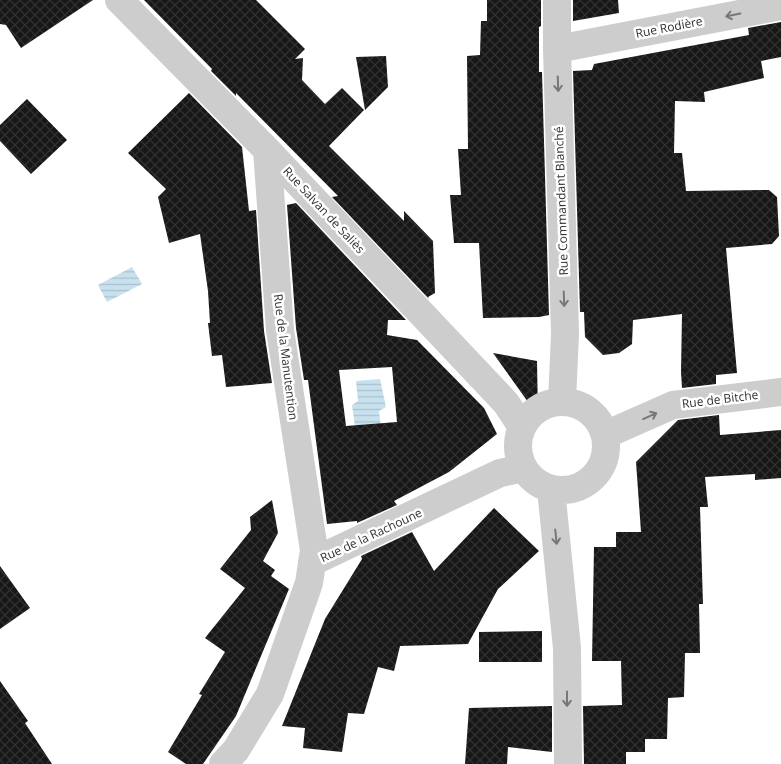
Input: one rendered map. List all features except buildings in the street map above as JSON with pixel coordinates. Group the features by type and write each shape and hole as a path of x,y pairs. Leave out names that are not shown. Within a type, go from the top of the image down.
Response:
{"street":[{"name":"Rue Salvan de Saliès","path":"119,0 267,150 506,403 522,427"},
{"name":"Rue Commandant Blanché","path":"557,0 565,334 562,402"},
{"name":"Rue Rodière","path":"557,49 781,6"},
{"name":"Rue de la Manutention","path":"267,150 280,330 314,550 312,562"},
{"name":"Rue de Bitche","path":"605,435 674,405 781,392"},
{"path":"562,402 577,405 590,411 599,422 605,435 606,451 602,465 594,478 581,486 566,490 551,489 531,477 524,468 519,454 518,440 522,427 539,408 550,403 562,402"},
{"name":"Rue de la Rachoune","path":"223,764 236,750 270,694 309,583 312,562 500,473 524,468"},
{"path":"551,489 567,648 568,764"}],"water":[{"path":"132,267 142,284 107,302 98,285"},
{"path":"380,379 386,407 379,411 381,429 356,434 352,405 358,401 356,381"}]}
